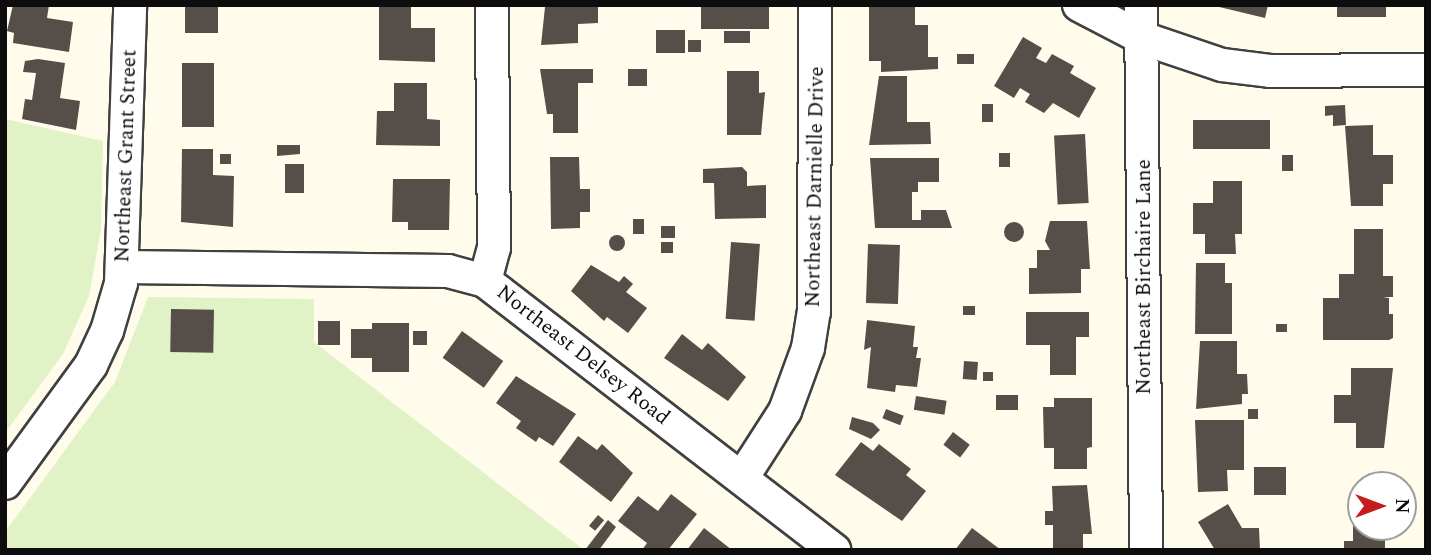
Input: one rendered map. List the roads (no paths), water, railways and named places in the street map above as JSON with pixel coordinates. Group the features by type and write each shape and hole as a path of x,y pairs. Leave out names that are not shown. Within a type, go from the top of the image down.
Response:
{"street":[{"name":"Northeast Grant Street","path":"5,483 90,365 107,331 123,267 130,5"},
{"path":"485,281 494,248 492,5"},
{"name":"Northeast Darnielle Drive","path":"742,478 785,411 808,348 814,312 815,5"},
{"path":"1079,5 1142,38 1222,65 1270,71 1426,70"},
{"name":"Northeast Birchaire Lane","path":"1141,5 1146,550"},
{"name":"Northeast Delsey Road","path":"123,267 448,271 485,281 834,550"}]}
